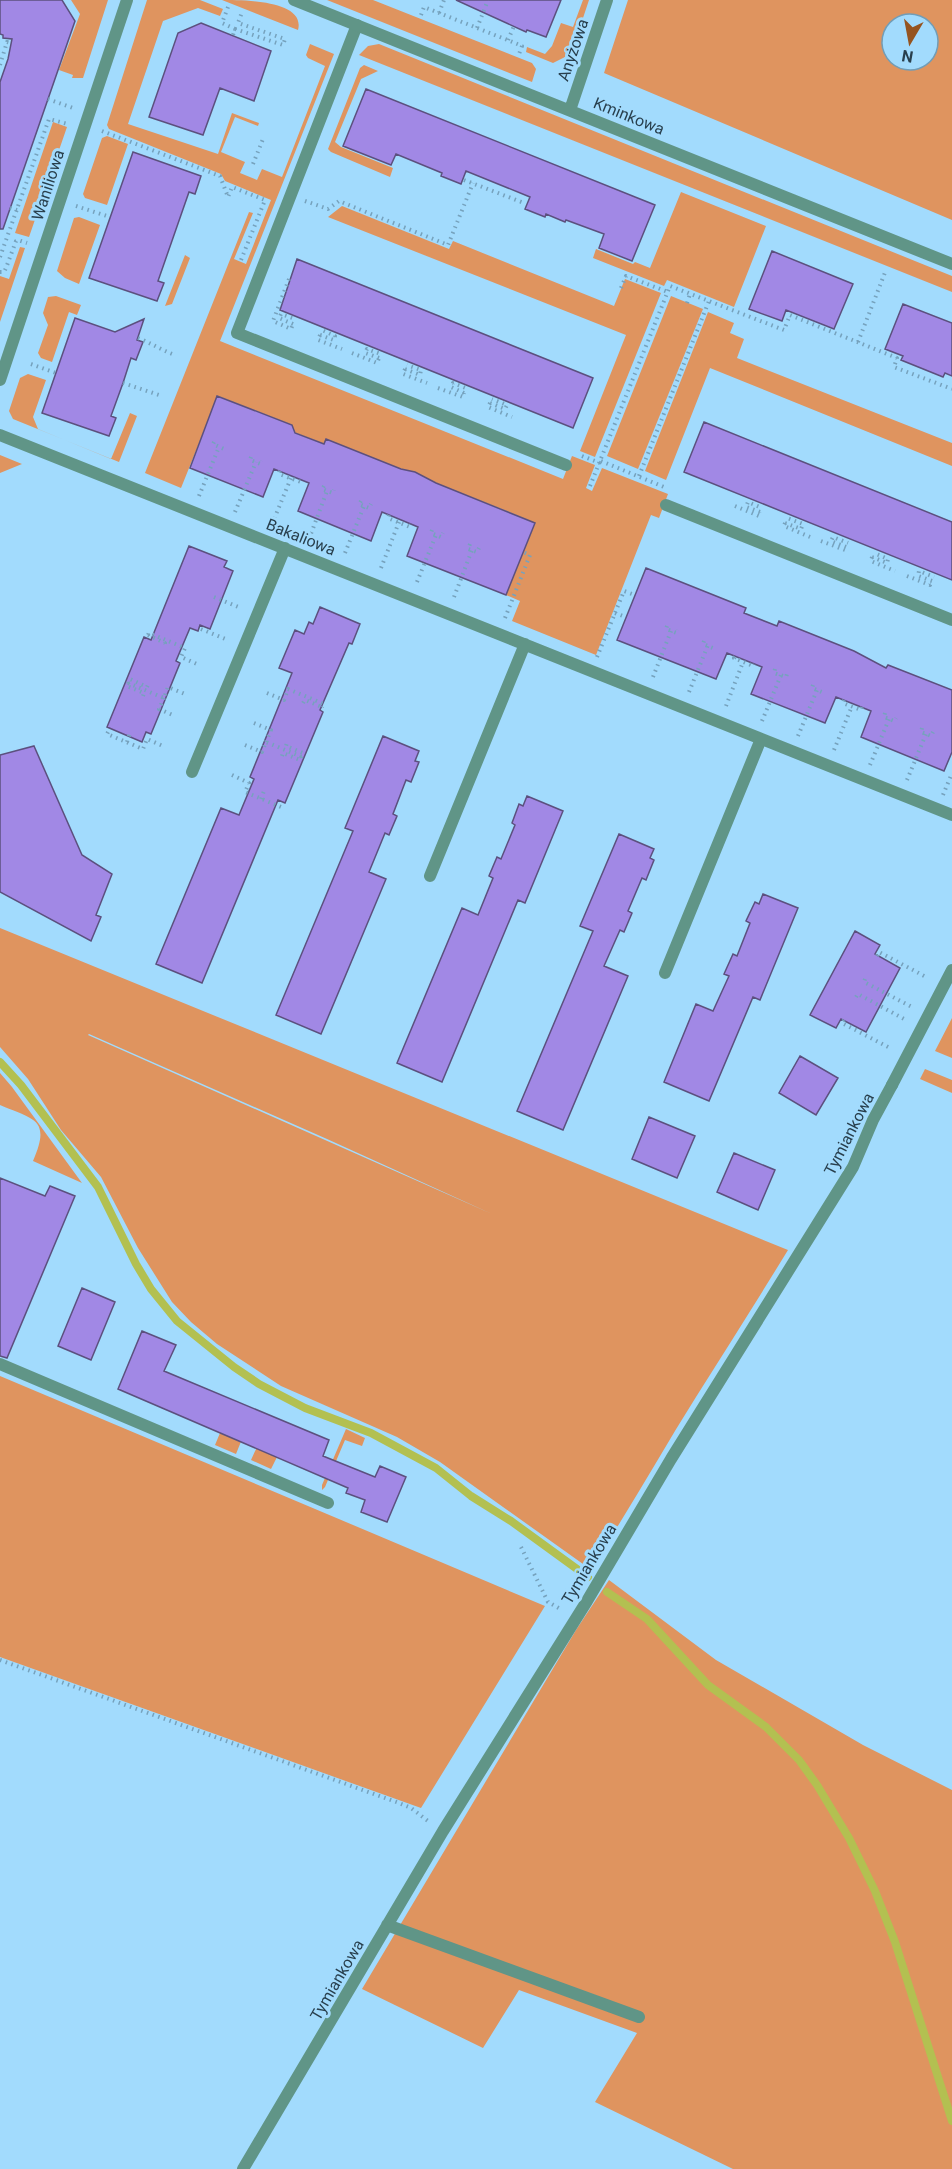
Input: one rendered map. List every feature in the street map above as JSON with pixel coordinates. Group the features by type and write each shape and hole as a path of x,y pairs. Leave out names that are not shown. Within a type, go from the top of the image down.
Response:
{"street":[{"name":"Waniliowa","path":"0,380 127,0"},
{"name":"Kminkowa","path":"294,0 952,264"},
{"name":"Anyżowa","path":"570,110 607,0"},
{"path":"357,25 237,333 566,465"},
{"name":"Bakaliowa","path":"0,435 952,815"},
{"path":"666,505 952,620"},
{"path":"192,772 285,548"},
{"path":"430,876 525,644"},
{"path":"665,973 761,739"},
{"name":"Tymiankowa","path":"243,2169 443,1832 853,1167 873,1120 952,970"},
{"path":"0,1364 328,1503"},
{"path":"387,1925 639,2017"}],"path":[{"path":"439,13 444,0"},
{"path":"477,28 488,0"},
{"path":"228,7 222,23 283,45 285,39 238,23 242,12"},
{"path":"421,15 424,7 508,40 522,46 519,54"},
{"path":"508,40 514,26"},
{"path":"233,35 235,29"},
{"path":"0,65 8,42 11,43"},
{"path":"48,99 76,109"},
{"path":"0,257 49,118 71,125"},
{"path":"100,130 220,176 227,200 232,187 265,200 241,260"},
{"path":"253,164 263,139"},
{"path":"464,180 524,203"},
{"path":"305,200 328,209 339,201 448,245 473,183"},
{"path":"75,206 110,217"},
{"path":"10,208 17,210"},
{"path":"0,272 4,272 16,241 20,240 30,244"},
{"path":"858,342 886,270"},
{"path":"621,288 626,276 668,292"},
{"path":"289,279 273,321 291,329 293,324 279,318 281,314 295,319"},
{"path":"590,486 670,286 784,330 790,315 897,358 894,367 952,389"},
{"path":"687,303 690,294"},
{"path":"639,476 709,301"},
{"path":"322,330 335,336 333,340 320,335 318,340 342,349"},
{"path":"138,338 175,355"},
{"path":"352,353 377,363 379,358 365,353 367,349 381,354"},
{"path":"31,364 56,373"},
{"path":"407,364 421,370 420,375 405,369 403,374 427,383"},
{"path":"123,383 159,395"},
{"path":"438,388 463,397 464,393 451,387 453,383 466,388"},
{"path":"492,399 507,405 506,409 490,403 488,407 512,417"},
{"path":"214,442 213,444 219,447 224,449 226,447"},
{"path":"198,498 219,447"},
{"path":"581,456 672,490 666,505"},
{"path":"251,457 250,459 261,464 262,461"},
{"path":"235,513 256,462"},
{"path":"280,471 279,474 301,482 302,480"},
{"path":"270,527 291,478"},
{"path":"324,486 322,489 333,493 334,490"},
{"path":"307,542 327,491"},
{"path":"361,501 359,504 369,508 371,504"},
{"path":"735,506 759,516 760,512 746,507 748,502 762,508"},
{"path":"343,557 364,506"},
{"path":"389,515 388,518 410,527 411,524"},
{"path":"787,518 802,524 801,529 785,523 784,526 810,537"},
{"path":"380,571 399,522"},
{"path":"432,530 431,533 436,536 441,537 442,533"},
{"path":"416,586 436,536"},
{"path":"821,541 844,550 846,547 831,541 833,537 848,543"},
{"path":"470,544 468,549 477,552 479,548"},
{"path":"452,601 472,550"},
{"path":"504,621 530,555 523,552"},
{"path":"874,553 888,559 886,563 872,557 871,561 896,571"},
{"path":"907,576 930,585 932,581 918,576 920,571 934,577"},
{"path":"514,575 521,577"},
{"path":"597,659 624,591 635,595"},
{"path":"214,597 245,609"},
{"path":"615,613 626,617"},
{"path":"667,626 666,628 671,631 677,633 678,630"},
{"path":"201,629 232,641"},
{"path":"651,681 671,631"},
{"path":"169,641 164,648 165,642 148,635 149,633 169,641 185,648 181,657 197,664"},
{"path":"704,640 703,644 713,648 714,645"},
{"path":"687,695 708,645"},
{"path":"735,657 753,666 754,664"},
{"path":"724,710 743,662"},
{"path":"775,669 774,672 781,675 786,677 787,674"},
{"path":"760,725 781,675"},
{"path":"130,680 147,687 149,685 144,697 144,693 127,686 128,683 130,680"},
{"path":"128,683 164,698"},
{"path":"813,685 812,688 822,692 824,689"},
{"path":"175,716 159,709 168,687 185,694"},
{"path":"267,693 284,700 288,689 304,695 324,704 322,707 305,700 301,704 304,695"},
{"path":"797,739 817,690"},
{"path":"844,700 843,703 861,710 862,707"},
{"path":"833,754 852,706"},
{"path":"885,713 884,717 894,721 896,718"},
{"path":"869,769 889,719"},
{"path":"245,745 262,752 271,730 254,723"},
{"path":"922,728 921,732 931,736 933,732"},
{"path":"127,742 129,734 125,739 108,732 107,734 127,742 143,748 147,739 163,746"},
{"path":"906,783 926,734"},
{"path":"266,742 302,757"},
{"path":"286,742 286,746 303,753 302,757 300,760 283,753 281,755 286,742"},
{"path":"942,798 952,773"},
{"path":"232,775 249,783 245,792 261,799 281,807 282,806 264,798 265,793 261,799"},
{"path":"878,956 879,952 930,979"},
{"path":"865,979 864,982 914,1008"},
{"path":"856,997 858,993 908,1021"},
{"path":"844,1020 842,1023 892,1049"},
{"path":"521,1547 548,1602 575,1618"},
{"path":"0,1660 399,1803 423,1816 443,1832"}],"shaded area":[{"path":"71,0 108,0 83,78 72,78 73,75 59,70 80,14"},
{"path":"147,0 200,0 223,9 220,16 198,8 163,21 128,124 218,154 232,113 259,123 258,126 235,117 221,152 245,162 240,173 257,180 262,169 282,177 325,66 308,58 306,55 310,44 334,54 220,341 563,479 572,456 595,465 586,488 592,491 602,468 668,494 659,518 651,515 596,655 512,621 520,601 506,595 535,523 509,512 327,440 324,444 291,431 292,425 218,396 181,488 145,473 249,212 253,213 234,259 246,264 271,200 225,181 221,174 109,129 107,125"},
{"path":"222,0 244,0 283,7 298,20 298,30"},
{"path":"327,0 373,0 532,63 536,69 532,82"},
{"path":"583,0 589,0 571,54 553,63 526,52 527,47 545,54 552,46 561,23 573,27"},
{"path":"628,0 952,0 952,220 604,73"},
{"path":"379,44 952,276 952,292 359,55 368,46"},
{"path":"364,65 378,71 361,79 335,142 341,147 393,168 390,177 328,149 360,68"},
{"path":"53,122 67,127 29,237 15,233"},
{"path":"107,136 128,144 107,205 85,198 83,194 102,138"},
{"path":"681,192 766,226 734,307 667,280 664,286 593,258 596,249 633,264 635,262 650,268"},
{"path":"342,206 449,249 453,241 614,306 625,279 661,293 595,457 580,451 626,335 328,217"},
{"path":"79,217 100,225 79,284 65,278 57,271 74,218"},
{"path":"20,247 25,248 0,322 0,276 9,279"},
{"path":"185,255 190,258 172,304 165,306"},
{"path":"56,296 81,305 77,315 69,312 52,362 41,358 38,353 48,325 43,313 48,297"},
{"path":"671,296 703,309 638,469 607,456"},
{"path":"708,312 734,323 730,333 744,339 737,358 952,443 952,466 710,368 666,480 645,471"},
{"path":"28,374 46,380 33,417 38,429 65,440 13,419 9,411 20,378"},
{"path":"130,413 137,416 119,462 111,459"},
{"path":"0,455 22,464 0,473"},
{"path":"0,928 788,1250 590,1569 440,1462 397,1437 281,1386 217,1344 191,1322 172,1302 138,1248 101,1177 61,1130 28,1079 0,1047","holes":["89,1034 492,1214 88,1035"]},
{"path":"952,1018 952,1058 935,1051"},
{"path":"925,1069 952,1080 952,1093 920,1079"},
{"path":"0,1073 82,1183 33,1161 38,1147 40,1129 31,1118 0,1105"},
{"path":"0,1376 545,1606 421,1808 0,1657"},
{"path":"244,1428 246,1429 236,1454 215,1445 220,1433 238,1441"},
{"path":"346,1429 365,1438 362,1446 345,1440 322,1490 322,1485"},
{"path":"262,1436 277,1457 271,1469 251,1460"},
{"path":"609,1580 716,1660 863,1745 952,1790 952,2169 733,2169 595,2102 637,2033 519,1990 483,2048 362,1989 576,1630"}],"building":[{"path":"0,0 62,0 75,21 3,229 0,229 0,82 12,39 3,38 0,34"},
{"path":"456,0 561,0 546,37 527,30 526,32"},
{"path":"201,23 271,51 254,101 220,88 203,135 149,117 178,33"},
{"path":"366,89 655,205 632,261 599,248 604,234 566,220 565,222 546,214 545,217 525,209 530,197 466,171 461,184 441,176 442,173 396,154 391,165 343,146"},
{"path":"133,152 201,176 195,194 189,192 158,281 164,283 157,301 89,278"},
{"path":"772,251 853,284 834,329 786,310 782,321 749,309"},
{"path":"297,259 593,378 573,428 280,310"},
{"path":"903,304 952,323 952,376 945,373 943,377 901,360 903,356 885,349"},
{"path":"75,318 115,332 144,319 137,340 143,342 136,360 131,358 111,416 116,418 109,436 42,413"},
{"path":"217,396 292,425 295,433 324,444 326,439 401,469 415,472 436,483 535,523 506,595 407,556 418,527 382,512 371,541 298,511 309,483 274,469 263,497 190,468"},
{"path":"704,422 952,522 952,580 684,472"},
{"path":"189,546 227,561 224,567 233,571 210,629 200,625 198,631 190,628 176,661 180,663 151,734 146,732 142,742 107,727 144,637 151,640"},
{"path":"646,568 746,608 744,613 777,626 779,621 854,651 886,668 888,665 952,690 952,752 944,771 861,737 871,711 836,697 825,723 751,694 762,667 727,653 716,679 617,640"},
{"path":"320,607 360,624 352,644 349,643 320,710 323,712 285,803 278,800 202,983 156,964 221,808 239,815 254,779 250,777 292,673 279,668 295,630 304,634 309,622 313,624"},
{"path":"383,736 419,751 415,761 419,762 411,782 406,780 393,814 397,816 389,835 385,833 369,872 386,879 321,1034 276,1015 353,831 345,828"},
{"path":"34,746 82,855 112,874 96,915 101,917 91,941 0,892 0,755"},
{"path":"527,796 563,811 525,903 518,900 442,1082 397,1063 462,908 478,915 493,878 489,876 497,857 501,859 515,825 512,823 519,804 523,806"},
{"path":"619,834 654,849 650,858 654,860 646,880 642,878 628,911 632,913 624,932 620,930 604,966 628,976 563,1130 517,1111 593,931 580,926"},
{"path":"763,894 798,908 760,1000 753,997 709,1101 664,1082 696,1004 713,1011 729,976 724,974 733,954 737,956 750,923 746,921 755,902 759,904"},
{"path":"855,931 880,945 875,954 900,968 866,1032 841,1019 836,1028 810,1015"},
{"path":"800,1056 838,1078 816,1115 779,1093"},
{"path":"649,1117 695,1136 677,1178 632,1159"},
{"path":"734,1153 775,1170 758,1210 717,1192"},
{"path":"0,1178 45,1196 50,1186 75,1196 7,1358 0,1356"},
{"path":"82,1288 115,1302 91,1360 58,1346"},
{"path":"142,1331 176,1345 164,1371 329,1440 323,1456 375,1477 380,1466 406,1477 387,1522 361,1512 365,1500 346,1493 348,1488 118,1389"}],"waterway":[{"path":"0,1062 21,1085 98,1187 136,1264 151,1289 177,1321 259,1384 305,1408 371,1433 436,1468 471,1496 511,1521 588,1577"},
{"path":"607,1592 647,1619 708,1685 766,1727 799,1760 817,1785 849,1838 875,1891 895,1942 952,2121"}]}
